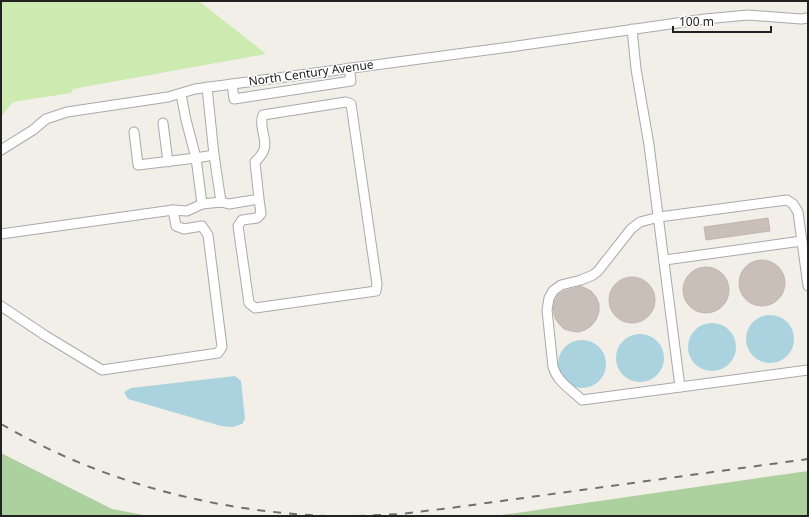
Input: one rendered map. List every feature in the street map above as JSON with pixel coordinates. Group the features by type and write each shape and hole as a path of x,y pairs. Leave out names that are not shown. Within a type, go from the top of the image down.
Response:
{"lane":[{"name":"North Century Avenue","path":"1,150 33,130 46,119 67,112 168,97 207,87 502,48 632,29 748,15 806,21"},
{"path":"632,29 636,69 649,145 665,260 680,387"},
{"path":"232,84 234,99 351,82 349,68"},
{"path":"207,87 214,155 221,202"},
{"path":"181,94 196,158 202,204"},
{"path":"346,102 351,104 377,284 376,291 255,308 248,303 238,226 242,220 257,218 262,214 259,199 255,162 263,154 265,148 260,120 263,115 346,102"},
{"path":"163,123 168,162"},
{"path":"134,132 138,165 214,155"},
{"path":"1,234 173,210 187,211 202,204 221,202 228,204 259,199"},
{"path":"808,286 798,212 793,204 787,200 658,217 640,222 631,229 598,270 592,275 582,280 561,285 553,291 549,298 547,310 552,367 561,382 582,400 808,370"},
{"path":"1,306 46,336 102,370 218,353 222,347 222,340 208,235 202,226 184,229 176,226 173,210"},
{"path":"665,260 802,241"}],"green space":[{"path":"1,1 199,1 266,54 73,89 71,93 13,102 1,117"},
{"path":"1,453 112,509 149,516 1,516"},
{"path":"808,471 808,516 495,516"}],"water":[{"path":"770,315 779,317 787,322 792,330 794,339 792,348 787,356 779,361 770,363 761,361 753,356 748,348 746,339 748,330 753,322 761,317"},
{"path":"712,323 721,325 729,330 734,338 736,347 734,356 729,364 721,369 712,371 703,369 695,364 690,356 688,347 690,338 695,330 703,325"},
{"path":"640,334 649,336 657,341 662,349 664,358 662,367 657,375 649,380 640,382 631,380 623,375 618,367 616,358 618,349 623,341 631,336"},
{"path":"582,340 591,342 599,347 604,355 606,364 604,373 599,381 591,386 582,388 573,386 565,381 560,373 558,364 560,355 565,347 573,342"},
{"path":"235,376 241,381 245,419 242,424 233,427 221,426 128,399 124,392 131,388"}],"building":[{"path":"768,218 770,231 706,240 704,227"},
{"path":"757,260 767,260 775,264 781,270 785,278 785,288 781,296 775,302 767,306 757,306 749,302 743,296 739,288 739,278 743,270 749,264"},
{"path":"701,267 711,267 719,271 725,277 729,285 729,295 725,303 719,309 711,313 701,313 693,309 687,303 683,295 683,285 687,277 693,271"},
{"path":"628,277 636,277 645,281 651,287 655,300 651,313 645,319 636,323 628,323 619,319 613,313 609,304 609,296 613,287 619,281"},
{"path":"581,286 591,291 596,297 599,304 599,312 596,320 585,330 578,332 564,329 555,318 553,310 555,300 558,295 564,291"}],"railway":[{"path":"1,424 78,462 158,490 241,508 327,516"},
{"path":"357,516 401,514 450,508 808,459"}]}
